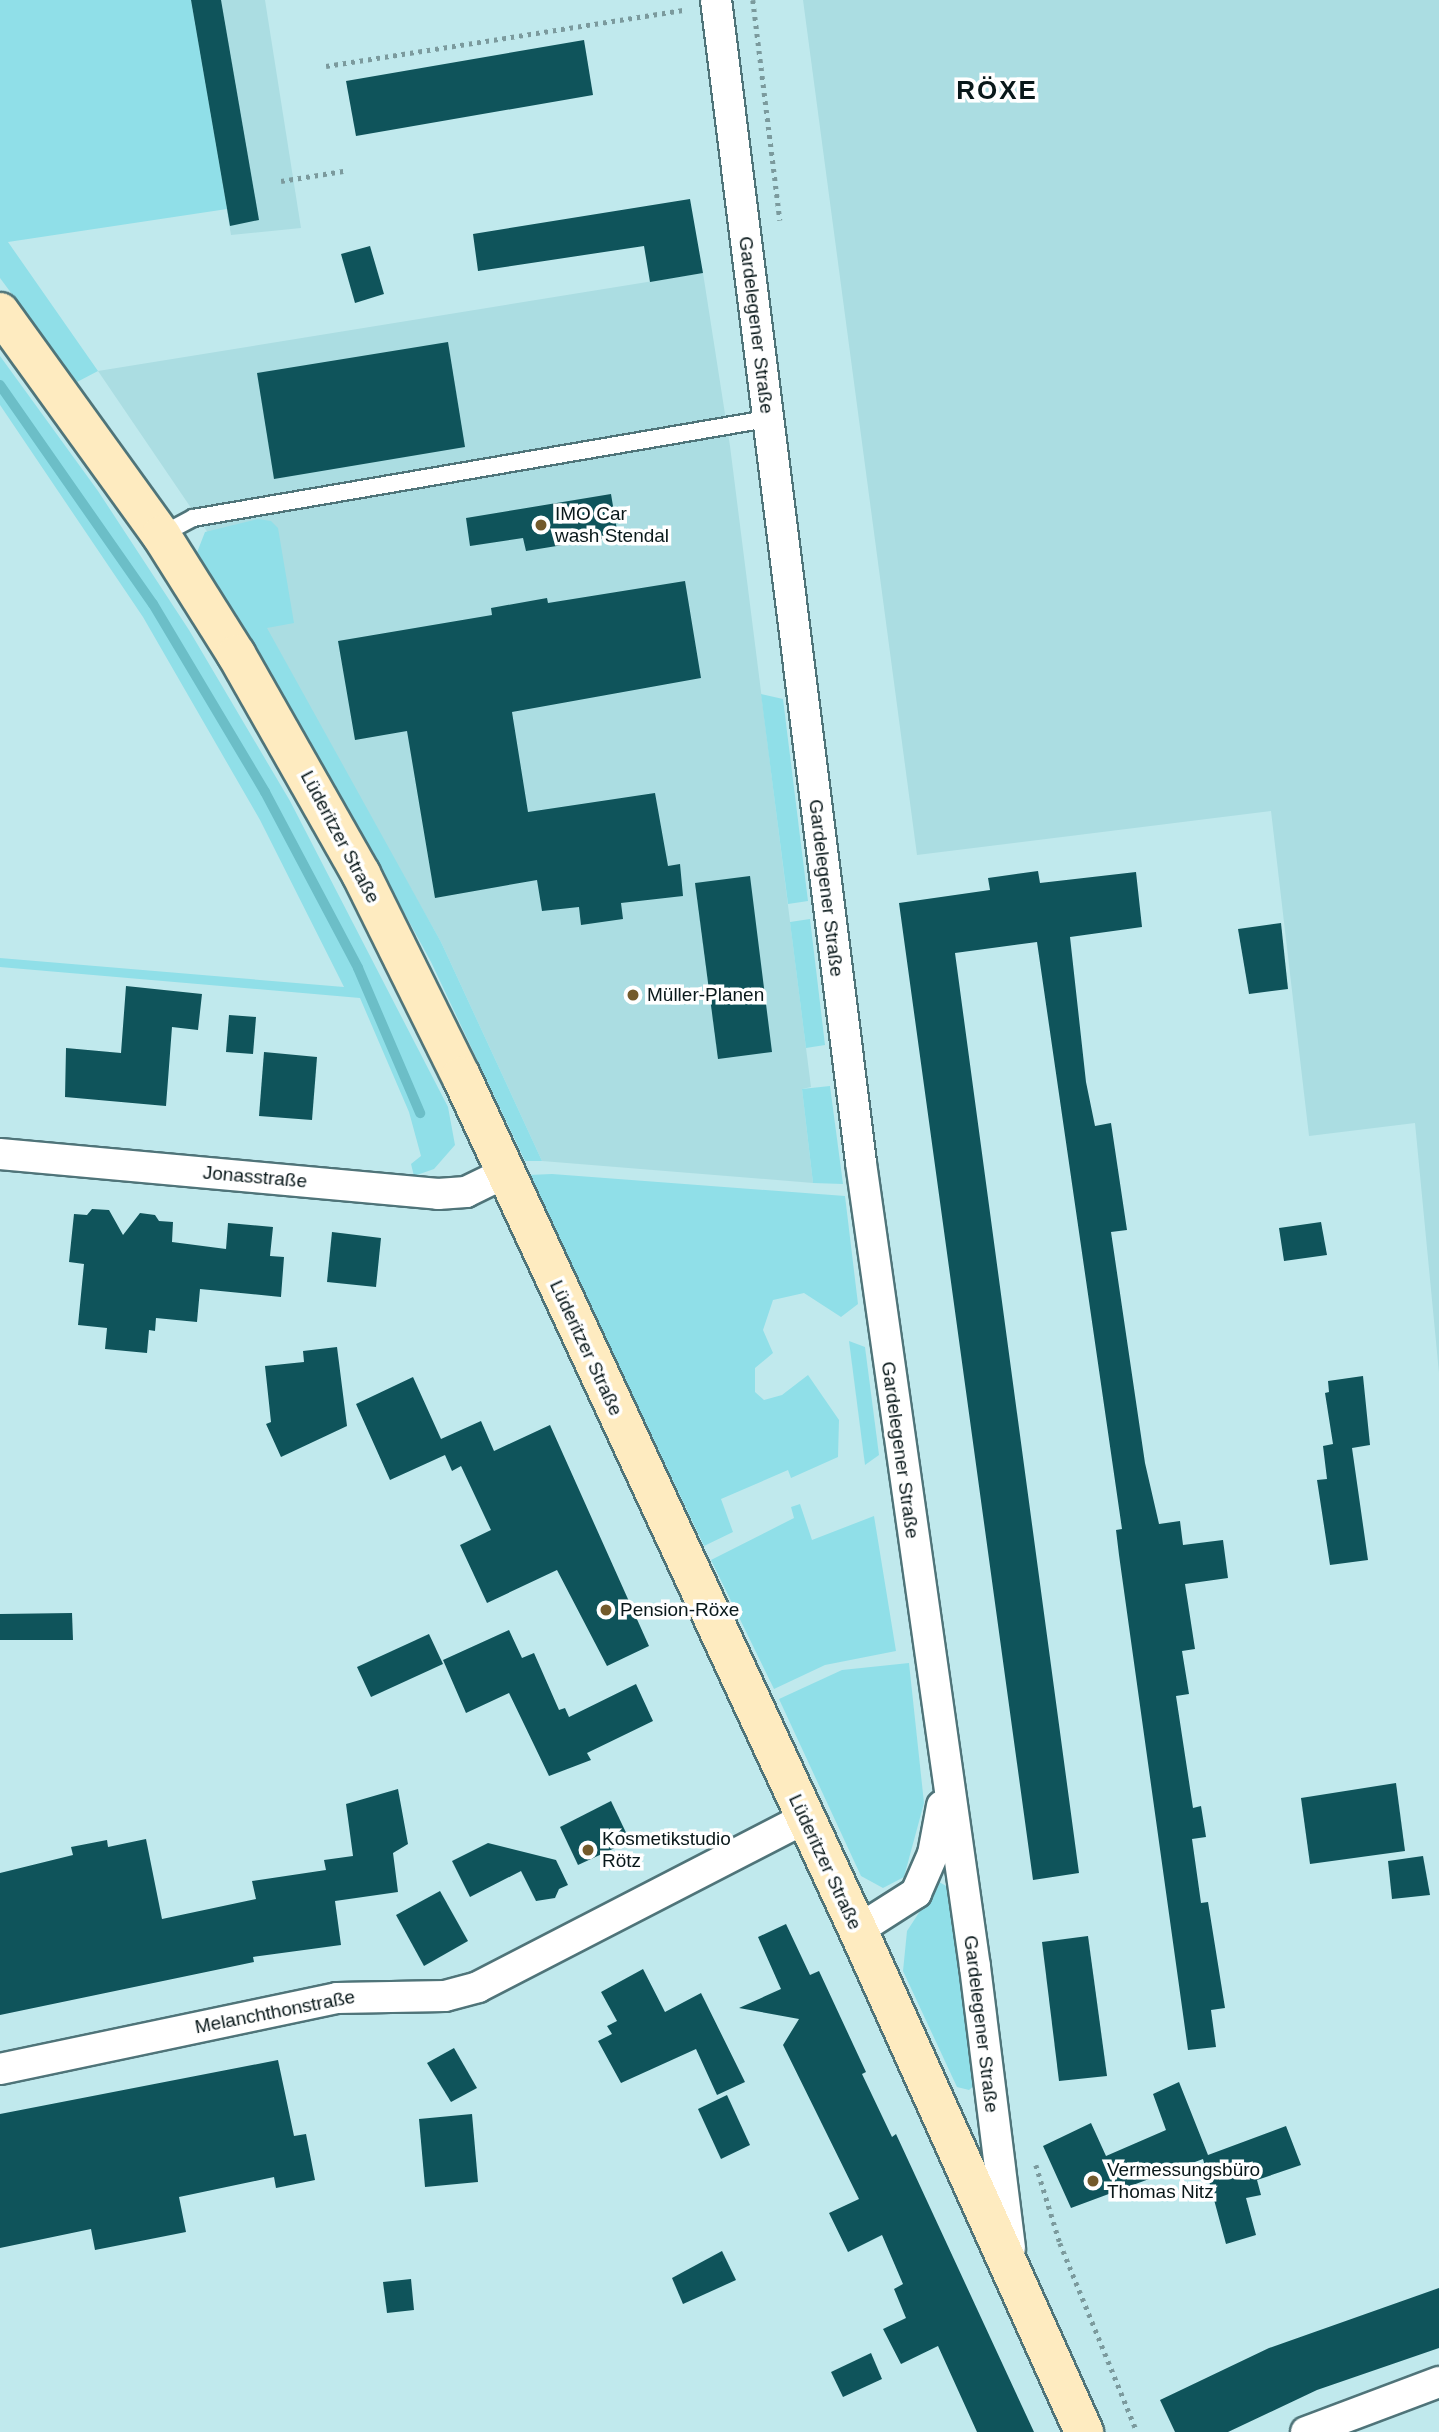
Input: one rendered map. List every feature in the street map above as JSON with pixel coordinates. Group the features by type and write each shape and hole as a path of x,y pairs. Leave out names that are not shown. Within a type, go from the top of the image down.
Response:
{"main road":[{"name":"Lüderitzer Straße","path":"0,312 161,535 243,666 361,874 505,1173 858,1930 1084,2432"}],"street":[{"name":"Gardelegener Straße","path":"716,3 861,1163 1013,2274"},
{"name":"Jonasstraße","path":"0,1154 438,1194 466,1192 505,1173"},
{"name":"Gardelegener Straße","path":"858,1930 916,1893 933,1854 946,1774"},
{"name":"Melanchthonstraße","path":"0,2068 337,1997 445,1996 478,1987 805,1818"},
{"path":"1307,2432 1439,2382"}],"lane":[{"path":"161,535 193,519 768,419"}],"path":[{"path":"753,0 780,224"},
{"path":"326,66 716,3"},
{"path":"281,181 343,171"},
{"path":"1034,2157 1060,2243 1137,2432"}],"shaded area":[{"path":"0,0 191,0 227,209 8,242 98,371 77,382 0,278"},
{"path":"191,0 265,0 301,228 231,235"},
{"path":"803,0 1439,0 1439,1373 1415,1123 1309,1136 1271,811 917,855"},
{"path":"703,273 730,446 811,1087 802,1089 813,1183 542,1161 441,942 221,552 98,371"},
{"path":"0,356 98,491 189,630 290,801 448,1107 455,1145 434,1169 414,1176 411,1164 421,1156 409,1112 360,998 0,967 0,958 344,987 260,820 143,617 0,405"},
{"path":"258,519 271,521 278,528 294,623 267,628 441,942 542,1161 525,1161 431,962 342,798 247,632 196,555 205,532"},
{"path":"761,694 783,699 808,901 788,904"},
{"path":"810,919 825,1045 806,1048 790,922"},
{"path":"830,1086 843,1184 813,1183 802,1089"},
{"path":"552,1174 845,1196 858,1304 841,1317 804,1293 773,1300 763,1330 773,1353 755,1368 755,1392 764,1400 782,1395 808,1375 839,1420 838,1457 791,1478 788,1470 721,1499 733,1532 704,1546 529,1175"},
{"path":"849,1341 865,1347 879,1455 865,1465"},
{"path":"800,1504 812,1540 874,1516 896,1651 825,1665 774,1689 711,1560 794,1518 791,1507"},
{"path":"909,1663 924,1803 904,1877 883,1888 861,1876 779,1699 842,1670"},
{"path":"939,1882 950,1888 975,2085 969,2090 957,2087 903,1971 907,1931"}],"building":[{"path":"191,0 221,0 259,220 230,226"},
{"path":"584,40 593,95 356,136 346,81"},
{"path":"690,199 703,273 650,282 644,246 478,271 473,234"},
{"path":"370,246 384,294 355,303 341,254"},
{"path":"448,342 465,447 274,479 257,373"},
{"name":"IMO Car wash Stendal","path":"611,494 618,536 526,551 523,538 470,546 466,518"},
{"path":"685,581 701,678 512,712 528,812 655,793 668,866 680,864 683,896 621,903 623,919 581,925 579,907 542,911 537,880 435,898 407,731 355,740 338,641 492,615 491,608 547,598 548,603"},
{"path":"1038,871 1040,883 1136,872 1142,927 1070,937 1086,1082 1095,1126 1111,1123 1127,1230 1111,1232 1145,1463 1159,1524 1180,1521 1183,1545 1223,1540 1228,1578 1185,1584 1195,1649 1182,1651 1189,1694 1176,1696 1193,1808 1201,1806 1206,1837 1192,1839 1201,1903 1208,1902 1225,2008 1211,2010 1216,2047 1188,2050 1119,1555 1116,1530 1122,1529 1037,942 955,953 1079,1873 1033,1880 899,903 990,890 988,878"},
{"path":"750,876 772,1052 718,1059 695,883"},
{"path":"1281,923 1288,989 1249,994 1238,929"},
{"path":"126,986 202,994 198,1030 172,1027 166,1106 65,1097 66,1048 121,1053"},
{"path":"229,1015 256,1017 253,1054 226,1052"},
{"path":"264,1052 317,1057 312,1120 259,1116"},
{"path":"92,1209 109,1210 123,1235 140,1213 155,1215 159,1221 173,1222 172,1242 226,1249 228,1223 273,1227 270,1256 284,1257 281,1297 200,1289 197,1322 156,1318 155,1331 149,1330 147,1353 105,1349 107,1328 78,1325 84,1264 69,1262 74,1214 87,1215"},
{"path":"1321,1222 1327,1255 1284,1261 1279,1228"},
{"path":"332,1232 381,1238 376,1287 327,1282"},
{"path":"337,1347 347,1426 281,1457 266,1424 271,1422 265,1366 304,1362 303,1351"},
{"path":"1363,1376 1370,1445 1352,1448 1368,1560 1330,1565 1317,1480 1327,1479 1323,1446 1333,1444 1325,1393 1329,1392 1328,1381"},
{"path":"413,1377 441,1439 481,1421 494,1451 550,1425 649,1646 607,1666 557,1570 487,1603 460,1545 491,1530 461,1466 452,1471 445,1455 390,1480 356,1404"},
{"path":"72,1613 73,1640 0,1640 0,1614"},
{"path":"509,1630 522,1658 534,1653 559,1710 565,1708 569,1717 636,1684 653,1721 587,1753 591,1760 549,1776 509,1693 466,1713 443,1660"},
{"path":"429,1634 443,1664 371,1697 357,1667"},
{"path":"1396,1783 1405,1851 1310,1864 1301,1798"},
{"path":"398,1789 408,1844 393,1853 398,1892 335,1901 341,1945 253,1957 254,1962 0,2015 0,1873 73,1855 71,1847 107,1840 108,1847 146,1839 162,1919 256,1899 252,1881 326,1870 324,1860 353,1856 346,1804"},
{"path":"611,1801 630,1841 578,1865 560,1827"},
{"path":"488,1843 556,1860 568,1885 559,1889 555,1898 536,1901 521,1871 470,1897 452,1861"},
{"path":"1423,1856 1430,1895 1392,1899 1388,1861"},
{"path":"440,1891 468,1941 424,1966 396,1915"},
{"path":"786,1924 810,1975 819,1971 866,2072 862,2074 892,2137 896,2134 1034,2432 977,2432 938,2346 901,2364 883,2329 906,2318 894,2289 903,2284 882,2235 848,2252 829,2213 859,2199 783,2045 799,2019 739,2008 781,1989 758,1937"},
{"path":"1088,1936 1107,2076 1059,2081 1042,1942"},
{"path":"643,1969 665,2012 701,1993 745,2082 717,2095 696,2049 621,2083 598,2041 612,2034 607,2026 617,2021 601,1992"},
{"path":"454,2048 477,2088 451,2102 427,2063"},
{"path":"278,2060 294,2136 306,2134 315,2180 276,2188 274,2177 179,2197 186,2232 95,2250 91,2229 0,2248 0,2114"},
{"path":"1179,2082 1208,2155 1286,2126 1301,2165 1257,2180 1261,2195 1246,2198 1256,2235 1226,2244 1203,2159 1071,2208 1043,2146 1091,2123 1106,2156 1166,2130 1153,2094"},
{"path":"727,2095 750,2145 721,2159 698,2109"},
{"path":"472,2114 478,2182 425,2187 419,2119"},
{"path":"722,2251 736,2280 683,2304 672,2278"},
{"path":"411,2279 414,2310 387,2313 383,2282"},
{"path":"1439,2288 1439,2348 1317,2390 1228,2432 1175,2432 1160,2400 1269,2348"},
{"path":"871,2353 882,2379 843,2397 831,2372"}],"waterway":[{"path":"0,385 153,604 265,792 358,968 420,1113"}],"place":[{"name":"IMO Car wash Stendal","path":"541,525"},
{"name":"Müller-Planen","path":"633,995"},
{"name":"Pension-Röxe","path":"606,1610"},
{"name":"Kosmetikstudio Rötz","path":"588,1850"},
{"name":"Vermessungsbüro Thomas Nitz","path":"1093,2181"}],"district":[{"name":"RÖXE","path":"997,91"}]}
